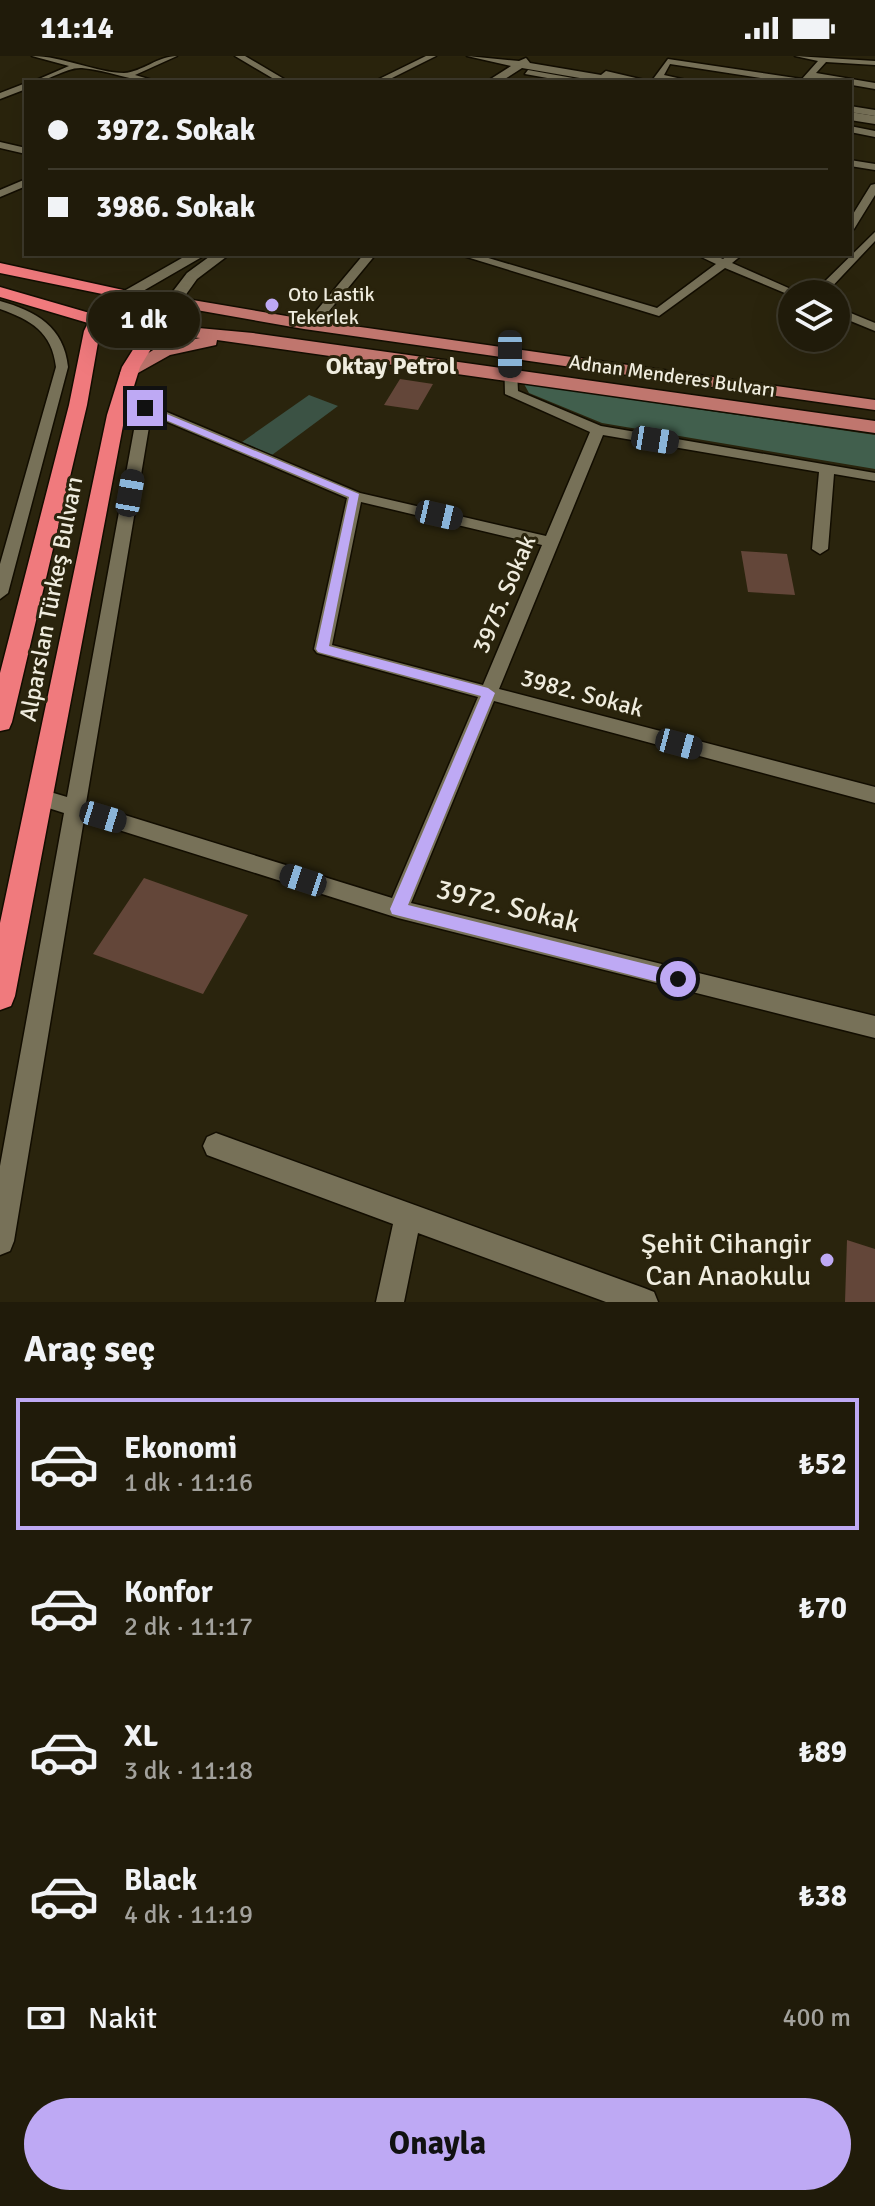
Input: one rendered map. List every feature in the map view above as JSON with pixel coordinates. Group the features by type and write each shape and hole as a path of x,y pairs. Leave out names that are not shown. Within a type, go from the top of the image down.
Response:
{"highway":[{"name":"Adnan Menderes Bulvarı","path":"0,268 127,294 151,313"},
{"path":"0,292 104,311 129,297 151,313"},
{"path":"104,311 102,317 151,313"},
{"name":"Alparslan Türkeş Bulvarı","path":"0,722 104,311"},
{"name":"Alparslan Türkeş Bulvarı","path":"0,996 116,415 151,313"}],"main road":[{"name":"Adnan Menderes Bulvarı","path":"151,313 311,325 875,405"},
{"name":"Adnan Menderes Bulvarı","path":"151,313 248,337 875,427"},
{"path":"129,373 145,360 175,347 248,337"}],"street":[{"path":"36,56 147,80"},
{"path":"59,61 72,56"},
{"path":"128,75 173,56"},
{"path":"239,56 280,80"},
{"path":"381,80 432,56"},
{"path":"472,56 653,80 670,58 806,80 825,58"},
{"path":"500,56 612,80"},
{"path":"496,80 555,56"},
{"path":"799,56 875,63"},
{"path":"513,80 532,64"},
{"path":"532,64 578,80"},
{"path":"41,80 78,65"},
{"path":"258,78 269,75"},
{"path":"852,84 875,86"},
{"path":"1,95 24,87"},
{"path":"1,95 24,100"},
{"path":"852,109 875,113"},
{"path":"852,118 875,123"},
{"path":"852,129 875,134"},
{"path":"0,145 24,151"},
{"path":"852,163 875,167"},
{"path":"0,194 24,183"},
{"path":"852,224 875,187"},
{"path":"832,280 875,235 852,228"},
{"path":"104,311 127,294 196,256"},
{"path":"151,313 192,276 220,256"},
{"path":"311,325 368,256"},
{"path":"706,256 778,286"},
{"path":"488,257 659,312 735,256"},
{"path":"0,305 45,325 59,344 62,367 0,593"},
{"path":"850,317 875,327"},
{"path":"510,354 510,391 513,394 598,430 875,477"},
{"path":"0,1241 145,408 355,496 552,542"},
{"name":"3975. Sokak","path":"398,909 598,430"},
{"path":"45,434 71,433"},
{"path":"820,549 827,469"},
{"name":"3982. Sokak","path":"355,496 323,649 875,795"},
{"name":"3972. Sokak","path":"40,797 398,909 875,1027"},
{"path":"216,1146 644,1302"},
{"path":"390,1302 408,1216"}],"green space":[{"path":"524,384 875,435 875,469 602,423 529,393"},
{"path":"309,395 338,406 272,455 242,442"}],"building":[{"path":"400,379 433,384 418,410 384,405"},
{"path":"741,551 787,554 795,595 748,592"},
{"path":"144,878 248,915 203,994 93,954"},
{"path":"847,1240 875,1249 875,1302 845,1302"}],"place":[{"name":"Oto Lastik Tekerlek","path":"272,305"},
{"name":"Şehit Cihangir Can Anaokulu","path":"827,1260"}],"district":[{"name":"Oktay Petrol","path":"391,366"}],"route":[{"path":"145,408 355,496 323,649 488,693 398,909 678,979"}]}
